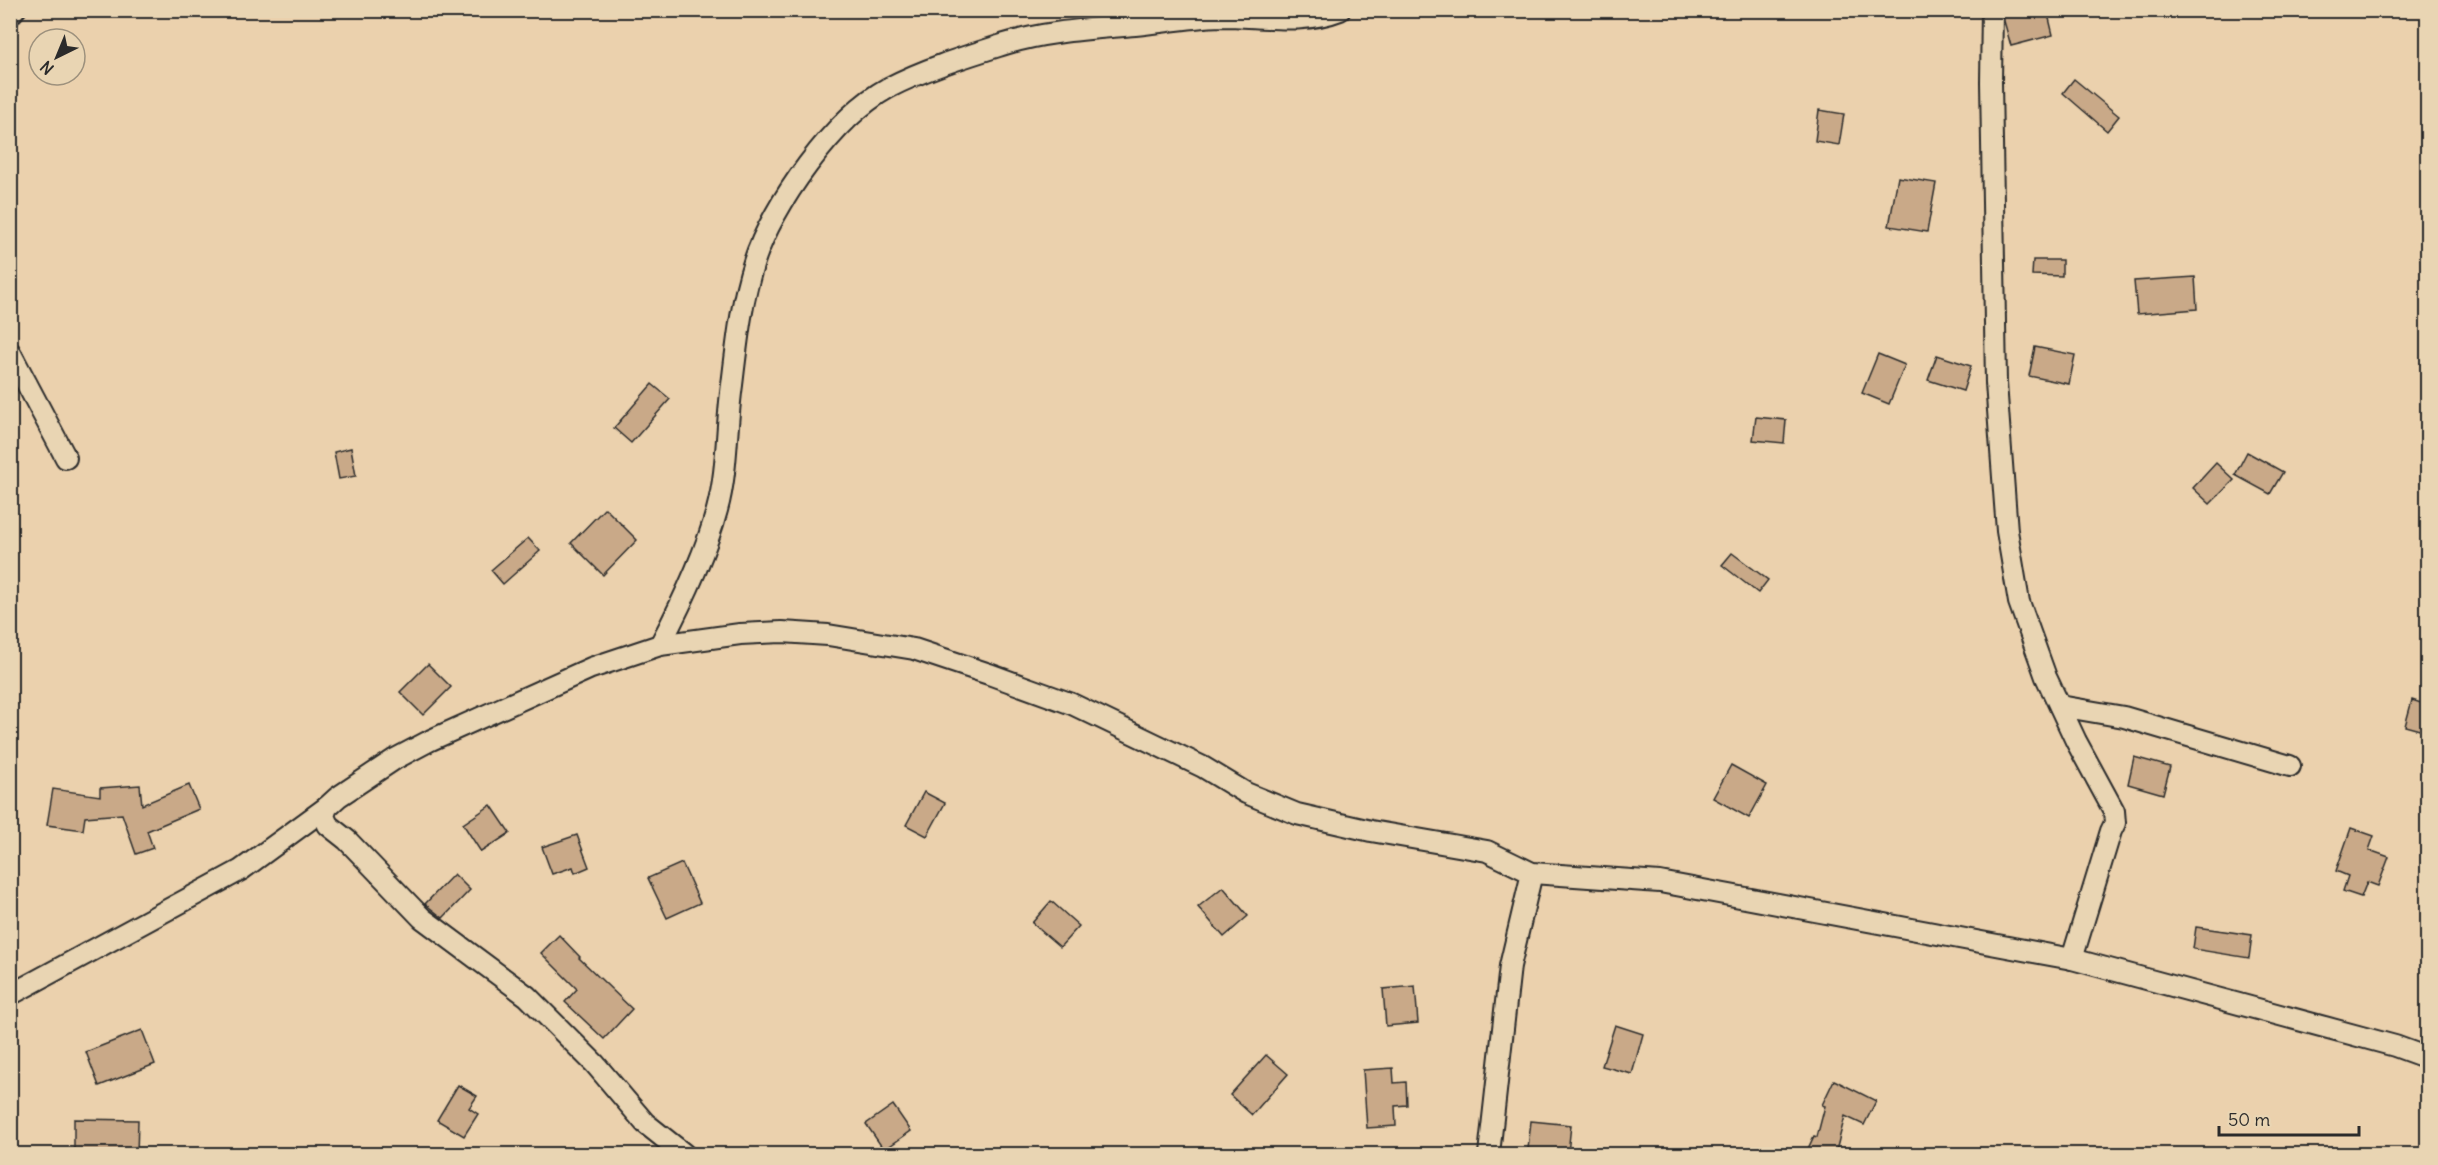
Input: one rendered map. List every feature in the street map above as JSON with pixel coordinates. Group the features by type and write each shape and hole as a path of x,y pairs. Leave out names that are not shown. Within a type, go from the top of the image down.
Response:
{"street":[{"path":"660,645 682,603 717,509 743,305 754,262 765,233 786,197 829,137 849,116 887,89 969,56 1042,35 1221,16 1291,19 1323,17 1340,10"},
{"path":"1992,10 1996,383 2007,531 2019,602 2046,677 2114,811 2115,823 2072,959"},
{"path":"10,352 66,458"},
{"path":"10,995 241,870 355,786 431,740 591,668 660,645 740,634 782,632 828,635 914,649 989,674 1072,704 1193,762 1246,793 1281,809 1349,826 1487,851 1532,873 1659,882 2072,959 2385,1043 2427,1058"},
{"path":"2060,706 2124,717 2290,766"},
{"path":"327,807 324,816 328,825 347,840 422,918 527,996 595,1064 645,1124 684,1155"},
{"path":"1489,1155 1510,966 1532,873"}],"lane":[{"path":"10,23 21,10"}],"building":[{"path":"2004,10 2047,10 2053,35 2011,46 2004,21"},
{"path":"2074,79 2119,116 2107,131 2063,93"},
{"path":"1819,110 1844,114 1839,145 1815,141"},
{"path":"1898,177 1936,183 1927,232 1889,226"},
{"path":"2033,260 2062,260 2062,276 2032,275"},
{"path":"2195,277 2197,309 2137,314 2134,281"},
{"path":"2035,347 2075,355 2069,384 2029,376"},
{"path":"1878,354 1905,365 1889,404 1862,393"},
{"path":"1937,355 1971,366 1963,391 1928,380"},
{"path":"652,384 670,399 631,443 614,428"},
{"path":"1756,417 1786,420 1784,443 1753,440"},
{"path":"351,448 356,476 339,479 334,452"},
{"path":"2247,452 2283,472 2270,494 2235,475"},
{"path":"2216,463 2234,480 2210,504 2193,488"},
{"path":"605,508 637,540 603,575 571,543"},
{"path":"528,538 540,551 503,584 491,570"},
{"path":"1732,553 1768,580 1758,593 1722,565"},
{"path":"428,664 451,687 423,715 400,692"},
{"path":"2412,700 2427,705 2427,732 2405,726"},
{"path":"2134,757 2170,767 2163,794 2128,784"},
{"path":"1731,765 1767,785 1749,818 1713,798"},
{"path":"140,785 142,805 189,785 199,809 147,831 153,848 136,854 122,814 85,817 83,830 47,825 53,789 100,796 100,788"},
{"path":"924,792 945,803 927,836 906,825"},
{"path":"491,805 510,833 481,852 463,824"},
{"path":"2351,828 2374,836 2369,850 2389,857 2378,886 2367,882 2361,897 2343,891 2348,876 2336,871"},
{"path":"577,835 589,867 575,873 573,867 552,874 542,847"},
{"path":"682,863 700,903 667,918 648,878"},
{"path":"454,874 470,890 443,918 425,904"},
{"path":"1223,887 1248,916 1224,937 1198,907"},
{"path":"1051,901 1079,926 1060,947 1032,923"},
{"path":"2196,927 2252,935 2249,958 2193,949"},
{"path":"559,935 579,958 632,1009 604,1039 565,1002 577,989 541,953"},
{"path":"1415,986 1418,1023 1386,1026 1383,989"},
{"path":"1615,1025 1643,1034 1632,1074 1602,1066"},
{"path":"142,1030 155,1064 99,1086 86,1052"},
{"path":"1266,1055 1288,1074 1252,1115 1230,1095"},
{"path":"1393,1068 1394,1083 1406,1082 1407,1105 1395,1106 1396,1126 1367,1128 1363,1070"},
{"path":"1834,1080 1876,1101 1864,1125 1845,1116 1835,1155 1805,1155 1814,1136 1817,1137 1825,1106 1822,1105"},
{"path":"458,1085 477,1096 469,1108 478,1114 464,1136 437,1120"},
{"path":"893,1105 911,1131 884,1150 866,1124"},
{"path":"74,1119 138,1120 137,1155 74,1155"},
{"path":"1531,1121 1571,1125 1568,1153 1528,1149"}]}
